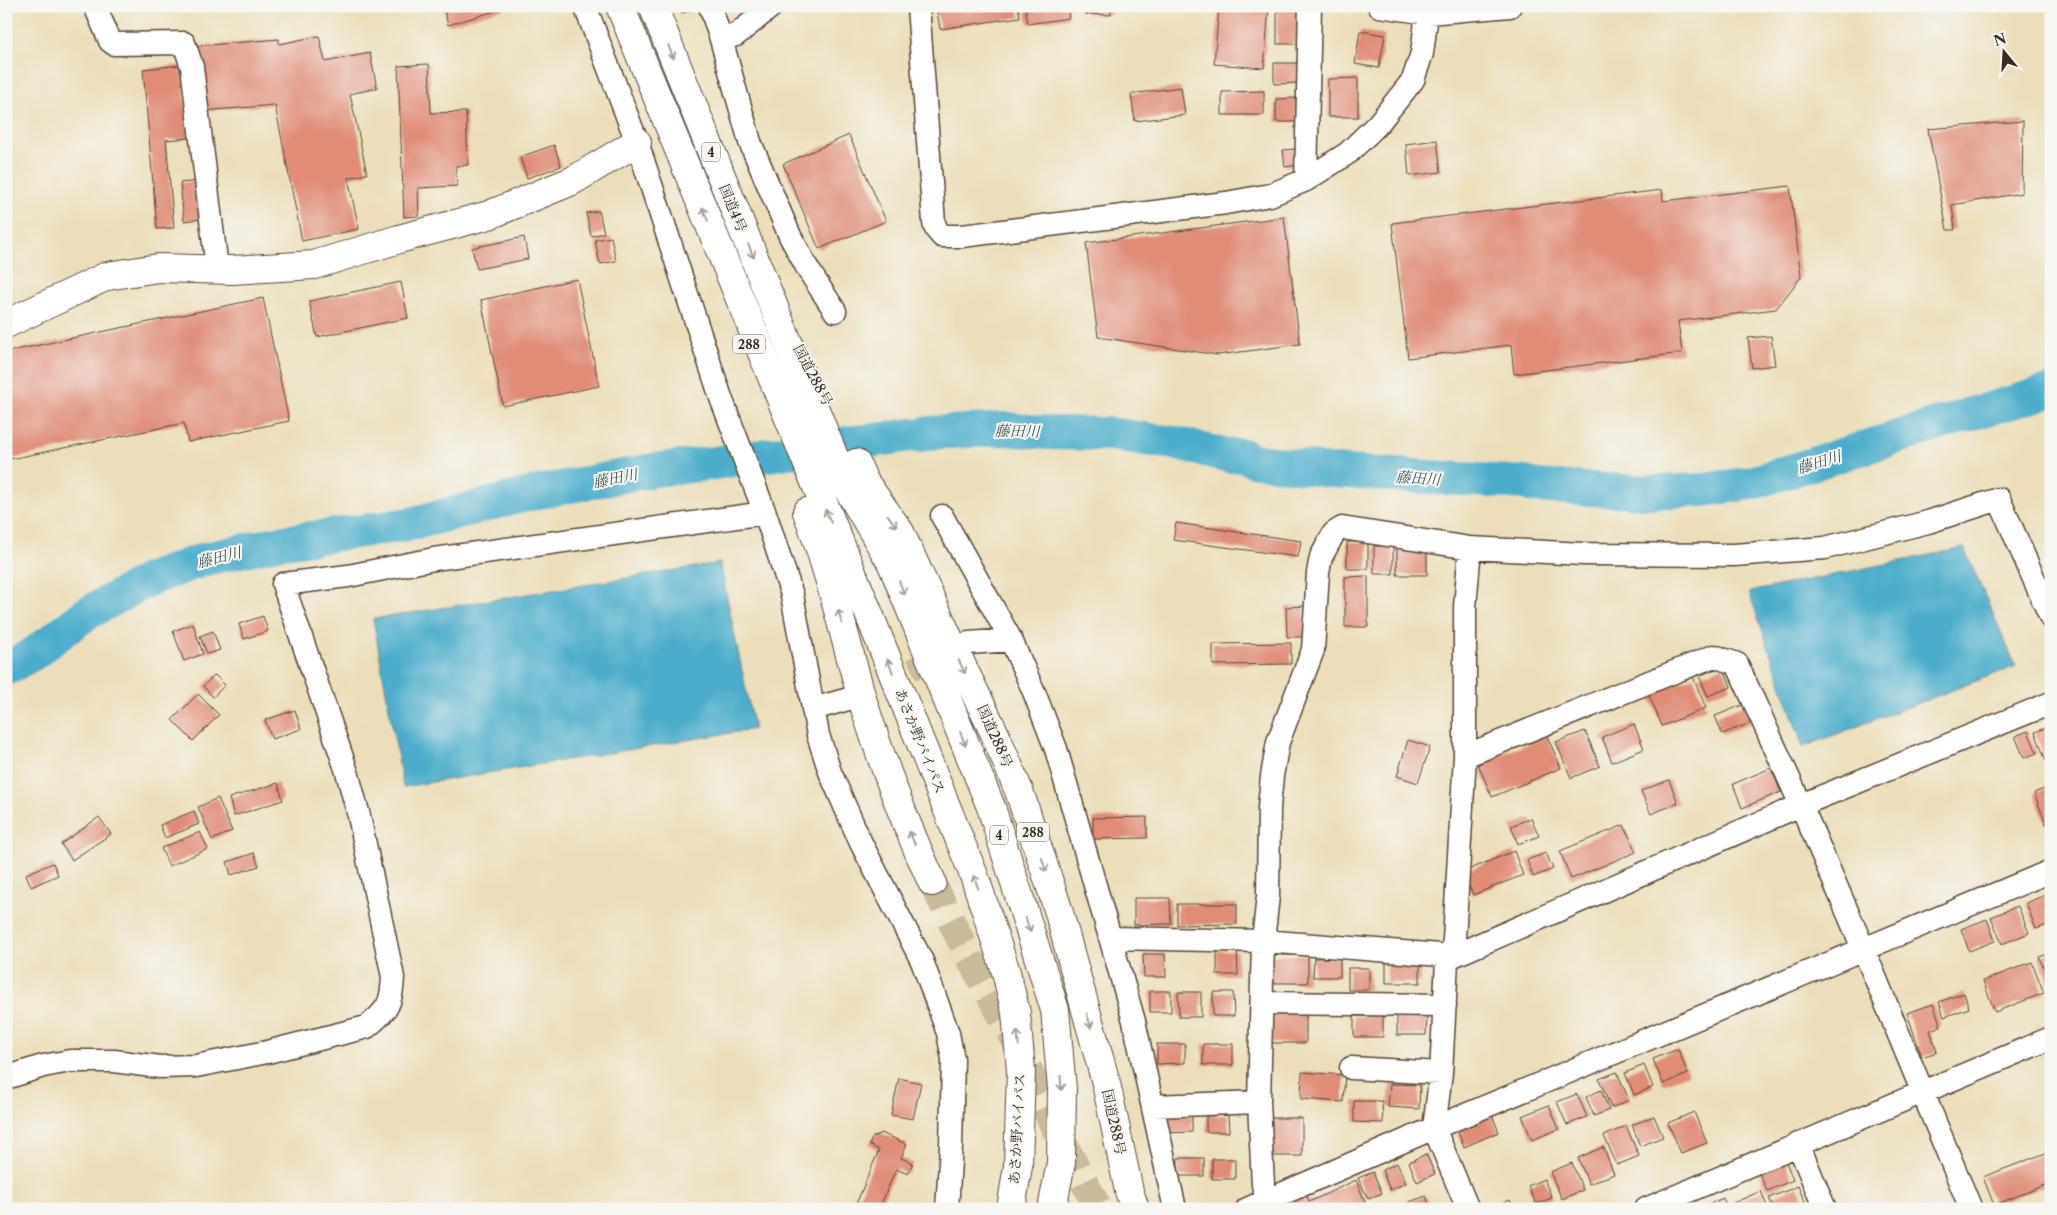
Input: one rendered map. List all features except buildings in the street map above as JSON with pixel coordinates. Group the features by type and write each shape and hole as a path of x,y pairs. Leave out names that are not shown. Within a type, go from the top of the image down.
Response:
{"main road":[{"name":"国道4号","path":"620,6 736,292"},
{"name":"国道4号","path":"653,6 769,298"},
{"path":"6,324 107,276 158,268 217,268 232,270 314,265 399,239 489,215 572,181 637,142"},
{"name":"288","path":"736,292 769,394 808,491 820,547 864,706 908,829 932,882"},
{"name":"国道288号","path":"769,298 813,386 854,482 900,532 995,734 1019,791 1058,909 1106,1083 1135,1209"},
{"name":"4","path":"854,482 892,564 991,807 1055,1010 1062,1089 1061,1163 1052,1209"},
{"name":"あさか野バイパス","path":"808,491 869,614 975,878 1006,972 1016,1013 1020,1070 1018,1166 1011,1209"}],"street":[{"path":"95,6 110,41 114,44 184,43 192,67 217,268"},
{"path":"585,6 637,142 722,398 792,594 818,735 846,812 922,961 948,1033 953,1068 952,1146 948,1209"},
{"path":"710,6 750,142 790,236 809,271 835,311"},
{"path":"721,39 736,35 772,6"},
{"path":"918,6 934,223 936,230 942,236 1226,203 1270,195 1306,180 1348,152 1377,125 1413,80 1422,53 1428,9"},
{"path":"1306,180 1310,6"},
{"path":"1379,6 1428,9 1510,6"},
{"path":"2051,618 1999,500 1928,522 1825,548 1734,555 1583,554 1470,548 1342,528 1334,533 1321,557 1318,573 1313,650 1278,742 1272,776 1269,808 1268,896 1264,941 1259,1102 1263,1185 1261,1206 1434,1128 2051,871"},
{"path":"6,1078 43,1066 70,1061 114,1061 160,1067 178,1067 196,1066 267,1052 367,1027 379,1017 392,999 393,976 359,816 337,743 283,584 348,576 434,559 762,506"},
{"path":"942,516 1011,640 1056,749 1134,1021 1175,1209"},
{"path":"1453,956 1465,756 1466,607 1470,548"},
{"path":"969,642 1011,640"},
{"path":"1465,756 1714,656 1736,664 1863,948 1971,1209"},
{"path":"813,709 852,698"},
{"path":"1468,1209 1434,1128 1441,1073 1447,961 1453,956 1801,806 2051,703"},
{"path":"1111,938 1264,941 1453,956"},
{"path":"1262,1003 1445,1005"},
{"path":"1646,1209 2051,1038"},
{"path":"1351,1068 1441,1073"},
{"path":"1153,1106 1259,1102"},
{"path":"1798,1144 1825,1209"}],"water":[{"path":"1964,548 2016,666 1803,747 1749,592"},
{"path":"720,563 754,729 403,787 373,619"}],"waterway":[{"name":"藤田川","path":"6,669 33,654 86,614 150,579 205,559 277,543 410,524 534,493 654,470 708,464 847,443 911,435 917,436 927,433 1006,429 1050,433 1109,434 1174,443 1230,456 1243,455 1252,460 1331,471 1646,492 1703,490 1752,483 1974,413 2051,391"}],"tunnel":[{"path":"852,698 946,653"},
{"path":"932,882 970,959 1019,1047 1053,1125 1099,1209"}]}
